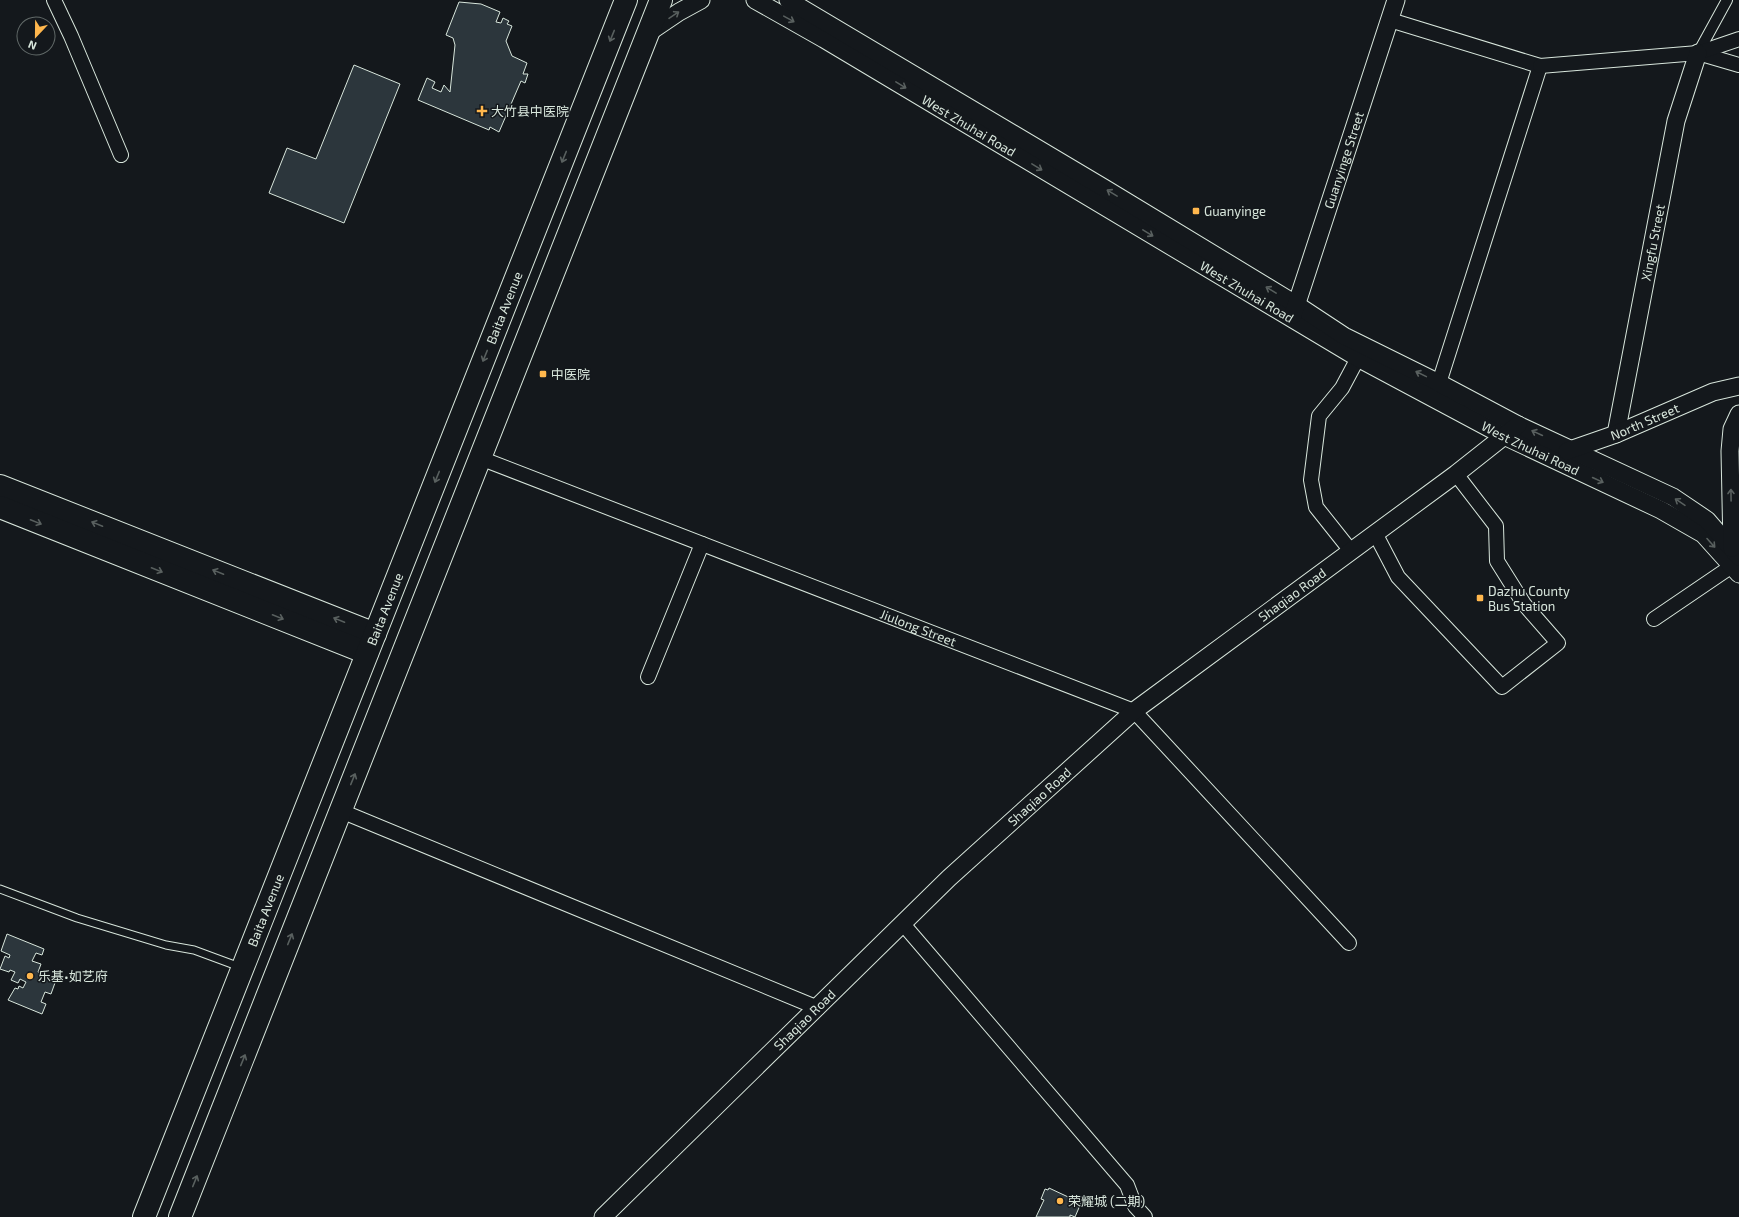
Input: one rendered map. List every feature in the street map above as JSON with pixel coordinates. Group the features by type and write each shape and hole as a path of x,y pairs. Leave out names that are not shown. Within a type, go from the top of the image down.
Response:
{"highway":[{"name":"Baita Avenue","path":"144,1217 626,0"},
{"path":"180,1217 661,0"},
{"path":"0,486 371,644"},
{"path":"0,507 371,644"}],"street":[{"path":"54,0 71,36 121,155"},
{"path":"648,33 678,12 701,0"},
{"name":"West Zhuhai Road","path":"755,0 1294,312 1439,383 1518,424 1673,497 1706,520 1735,561"},
{"name":"West Zhuhai Road","path":"788,0 1097,184 1294,312 1358,358 1504,436 1661,510 1703,534 1735,561"},
{"name":"Guanyinge Street","path":"1294,312 1396,0"},
{"path":"1698,53 1726,0"},
{"path":"1390,20 1540,66 1698,53 1739,39"},
{"path":"1698,53 1739,64"},
{"name":"Xingfu Street","path":"1616,434 1676,121 1698,53"},
{"path":"1439,383 1540,66"},
{"path":"1351,551 1316,507 1311,480 1319,416 1342,388 1358,358"},
{"name":"North Street","path":"1550,457 1616,434 1713,392 1739,386"},
{"path":"1654,619 1735,561 1730,451 1732,429 1739,414"},
{"name":"Shaqiao Road","path":"603,1217 949,878 1134,711 1456,474 1518,424"},
{"name":"Jiulong Street","path":"480,458 1134,711"},
{"path":"1375,533 1398,577 1502,687 1558,644 1524,604 1497,561 1496,526 1456,474"},
{"path":"648,676 702,544"},
{"path":"1134,711 1349,943"},
{"path":"341,811 818,1008"},
{"path":"903,924 1127,1185 1135,1206 1145,1217"}],"lane":[{"path":"0,888 76,918 166,945 194,950 242,968"}],"building":[{"name":"大竹县中医院","path":"459,2 481,4 500,12 496,22 501,23 503,18 509,21 507,24 512,26 506,41 512,56 527,63 523,74 528,74 525,83 521,81 499,132 490,127 489,130 418,100 427,78 435,82 432,88 441,92 444,85 450,92 455,45 453,38 446,35"},
{"path":"354,65 400,84 344,223 269,193 287,148 316,159"},
{"name":"乐基•如艺府","path":"7,934 44,949 42,955 36,953 32,961 41,964 38,972 56,980 51,994 45,992 41,1002 46,1004 42,1014 8,1000 15,988 18,989 19,986 23,988 26,982 20,979 18,983 11,980 15,972 0,969 5,956 9,958 10,955 1,951"},
{"name":"荣耀城 (二期)","path":"1049,1188 1081,1203 1075,1217 1070,1215 1070,1217 1036,1217 1044,1200 1041,1199 1045,1189 1048,1190"}],"place":[{"name":"大竹县中医院","path":"482,111"},
{"name":"Guanyinge","path":"1196,211"},
{"name":"中医院","path":"543,374"},
{"name":"Dazhu County Bus Station","path":"1480,598"},
{"name":"乐基•如艺府","path":"30,976"},
{"name":"荣耀城 (二期)","path":"1060,1201"}]}
